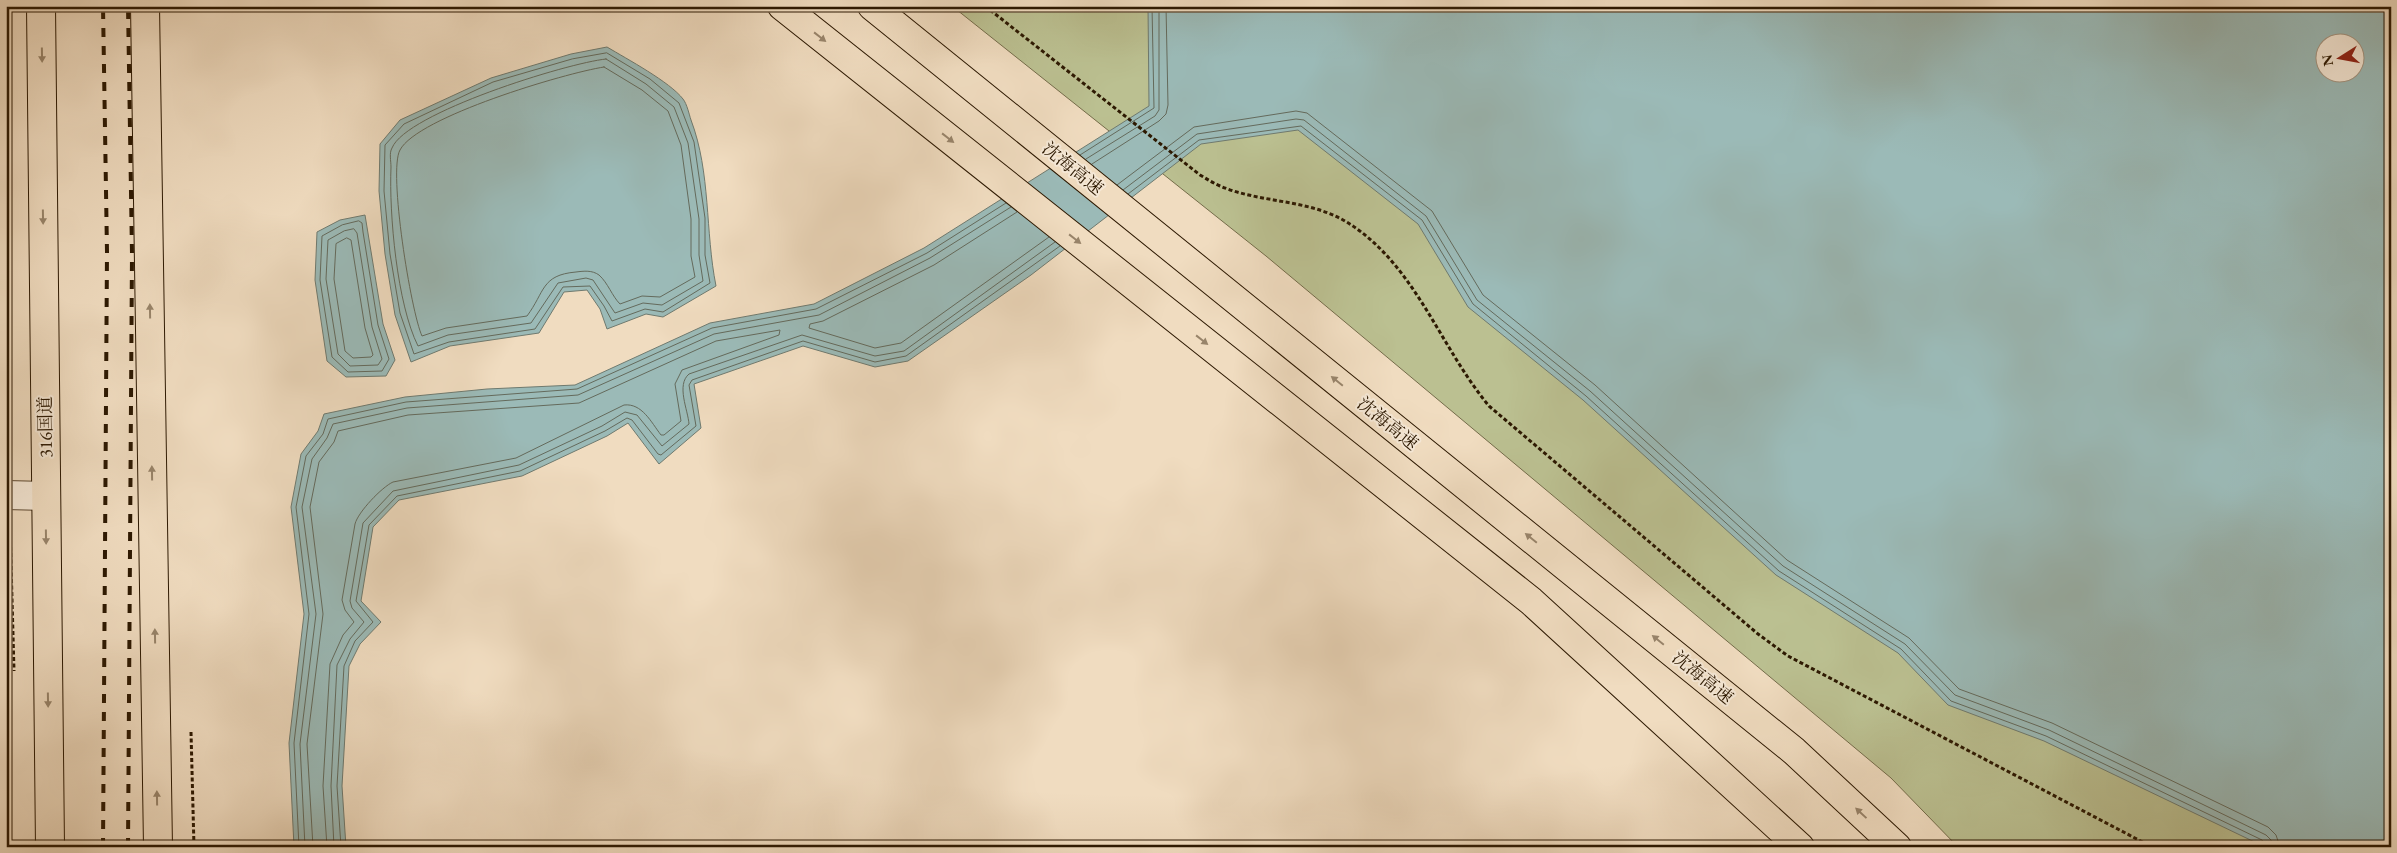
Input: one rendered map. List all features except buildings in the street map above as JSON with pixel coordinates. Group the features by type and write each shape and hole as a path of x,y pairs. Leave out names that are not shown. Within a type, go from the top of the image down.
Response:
{"highway":[{"name":"316国道","path":"41,6 50,847"},
{"path":"145,6 158,847"},
{"path":"782,6 1531,601 1800,847"},
{"name":"沈海高速","path":"872,6 1794,750 1897,847"}],"lane":[{"path":"8,495 46,496"}],"path":[{"path":"985,6 1200,175 1221,186 1316,209 1344,221 1376,245 1410,282 1475,389 1489,406 1758,634 1780,650 2152,847"},
{"path":"6,395 14,681"}],"green space":[{"path":"952,6 1176,6 2374,847 1958,847 1891,778 1266,256"}],"water":[{"path":"1148,6 2391,6 2391,847 2265,847 2044,741 1948,705 1898,653 1776,575 1583,400 1468,307 1418,224 1298,130 1201,144 1031,275 908,361 875,367 803,346 694,384 701,428 659,464 628,423 607,436 522,476 399,500 373,527 361,601 381,622 360,644 349,666 342,786 346,847 294,847 289,743 304,614 291,507 301,454 318,431 324,414 405,397 487,389 575,385 710,323 814,304 924,248 1149,106"},
{"path":"607,47 659,78 677,92 686,104 702,161 716,286 663,317 646,314 607,329 600,309 587,290 564,292 539,333 450,346 411,362 395,315 385,254 379,191 380,144 400,120 491,78 571,54"},
{"path":"365,215 383,324 395,360 386,376 346,377 327,361 315,280 317,232 340,220"}],"railway":[{"path":"103,6 107,252 103,847"},
{"path":"128,6 132,254 128,847"}]}
